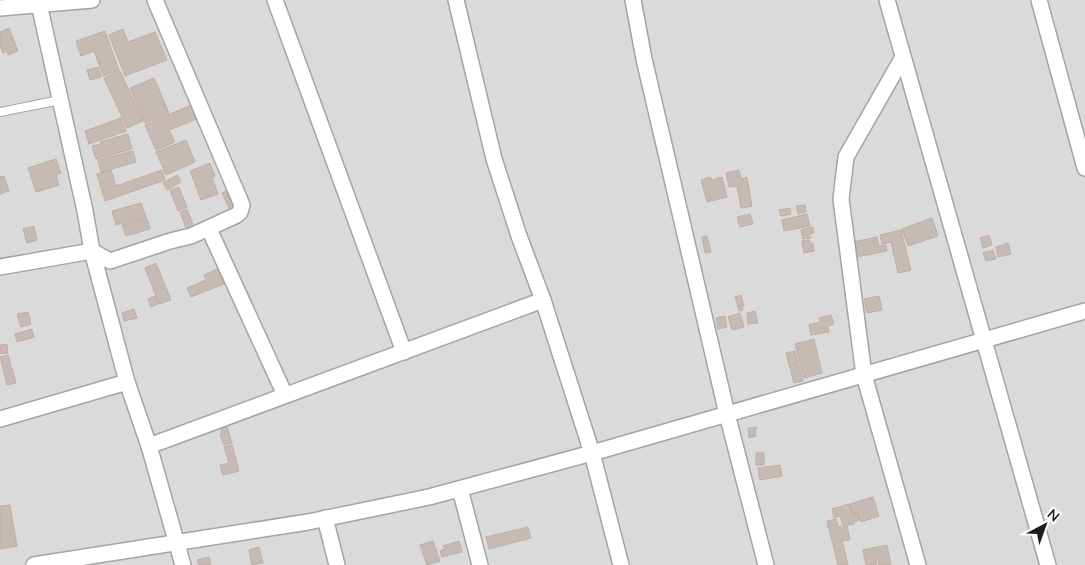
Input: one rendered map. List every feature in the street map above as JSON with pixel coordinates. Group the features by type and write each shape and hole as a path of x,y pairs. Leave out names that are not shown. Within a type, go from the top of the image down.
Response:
{"street":[{"path":"0,8 92,0"},
{"path":"0,267 92,251 110,261 191,236 237,216 240,212 242,204 155,0"},
{"path":"275,0 404,352"},
{"path":"456,0 494,159 519,236 543,300 592,453 621,565"},
{"path":"633,0 644,59 727,414 766,565"},
{"path":"887,0 1048,565"},
{"path":"1038,0 1085,168"},
{"path":"39,4 85,211 92,251 127,382 149,446 184,565"},
{"path":"903,57 846,157 841,199 864,375 918,565"},
{"path":"209,228 285,395"},
{"path":"149,446 543,300"},
{"path":"42,564 308,522 429,497 592,453 1085,311"},
{"path":"0,419 127,382"},
{"path":"460,489 480,565"},
{"path":"325,518 337,565"}],"lane":[{"path":"0,112 60,100"}],"shaded area":[{"path":"0,0 1085,0 1085,565 0,565"}],"building":[{"path":"9,28 18,51 8,55 7,51 3,53 0,45 0,32"},
{"path":"123,29 128,42 155,32 167,60 125,76 109,35"},
{"path":"105,31 119,70 103,76 94,51 81,56 76,41"},
{"path":"98,67 101,77 90,80 87,70"},
{"path":"120,71 143,121 127,128 104,78"},
{"path":"154,78 169,113 145,123 130,88"},
{"path":"191,105 197,119 169,130 175,142 156,150 145,125"},
{"path":"121,118 126,131 89,144 85,131"},
{"path":"128,134 132,149 96,159 92,146"},
{"path":"186,140 195,162 166,175 156,152"},
{"path":"133,151 136,162 101,172 98,160"},
{"path":"56,159 61,173 56,175 59,185 36,192 28,168"},
{"path":"210,163 215,176 212,178 218,194 201,200 190,171"},
{"path":"111,170 116,186 162,170 165,180 105,201 97,174"},
{"path":"739,170 741,179 747,177 752,206 741,208 737,186 729,187 726,173"},
{"path":"177,175 181,182 167,190 163,183"},
{"path":"4,176 9,191 0,194 0,177"},
{"path":"710,177 712,180 722,177 727,197 707,202 701,180"},
{"path":"179,187 187,207 178,211 170,190"},
{"path":"230,189 238,207 230,210 222,193"},
{"path":"141,203 146,217 116,225 112,211"},
{"path":"805,205 806,212 798,214 796,206"},
{"path":"790,208 791,214 781,216 779,210"},
{"path":"187,209 195,230 188,233 180,212"},
{"path":"750,214 753,224 740,227 737,217"},
{"path":"807,214 810,226 784,231 782,220"},
{"path":"147,218 150,229 126,236 122,225"},
{"path":"932,218 938,236 908,246 902,229"},
{"path":"34,226 37,240 27,243 23,229"},
{"path":"813,227 814,233 809,234 811,238 803,239 801,230"},
{"path":"901,230 911,270 898,273 891,242 882,244 880,235"},
{"path":"989,235 992,245 983,248 980,238"},
{"path":"707,236 711,252 705,253 702,237"},
{"path":"877,237 879,246 886,245 887,251 856,257 853,242"},
{"path":"809,240 810,243 813,243 814,251 804,253 802,241"},
{"path":"1008,243 1011,254 998,257 996,247"},
{"path":"993,250 996,259 986,261 983,253"},
{"path":"156,263 171,300 159,304 145,268"},
{"path":"217,269 224,284 191,297 187,288 206,280 204,275"},
{"path":"741,295 744,306 742,306 743,310 739,311 735,297"},
{"path":"155,296 158,304 151,307 148,299"},
{"path":"879,296 882,310 867,313 864,299"},
{"path":"134,309 137,318 124,321 122,313"},
{"path":"755,311 758,323 748,324 747,313"},
{"path":"28,312 31,324 21,327 17,314"},
{"path":"740,313 744,327 732,330 728,317"},
{"path":"831,315 834,324 828,326 829,332 811,335 809,325 820,322 819,318"},
{"path":"725,316 727,327 718,329 716,318"},
{"path":"32,329 34,337 17,342 15,334"},
{"path":"814,339 822,373 804,378 795,344"},
{"path":"7,344 8,353 1,354 0,345"},
{"path":"795,351 803,381 794,383 786,353"},
{"path":"8,355 16,383 7,385 0,357"},
{"path":"227,427 232,443 224,445 220,434 222,433 221,428"},
{"path":"756,427 756,436 749,438 748,428"},
{"path":"232,445 239,471 223,475 220,465 229,463 224,447"},
{"path":"756,453 764,453 764,465 756,465"},
{"path":"780,465 782,476 760,480 758,468"},
{"path":"873,497 879,516 861,522 858,513 853,514 850,504"},
{"path":"849,504 853,515 858,514 859,520 854,522 854,524 843,526 840,516 834,518 832,509"},
{"path":"10,505 17,546 0,549 0,506"},
{"path":"836,519 838,525 828,528 827,521"},
{"path":"841,526 842,528 847,526 850,540 842,541 848,565 838,565 829,529"},
{"path":"528,527 531,538 489,549 486,537"},
{"path":"433,541 440,561 427,565 420,545"},
{"path":"459,541 462,552 442,557 440,551 445,549 443,546"},
{"path":"887,545 891,565 879,565 878,559 876,560 877,564 866,565 863,550"},
{"path":"259,547 263,563 252,565 249,550"},
{"path":"209,557 211,565 199,565 197,560"}]}
